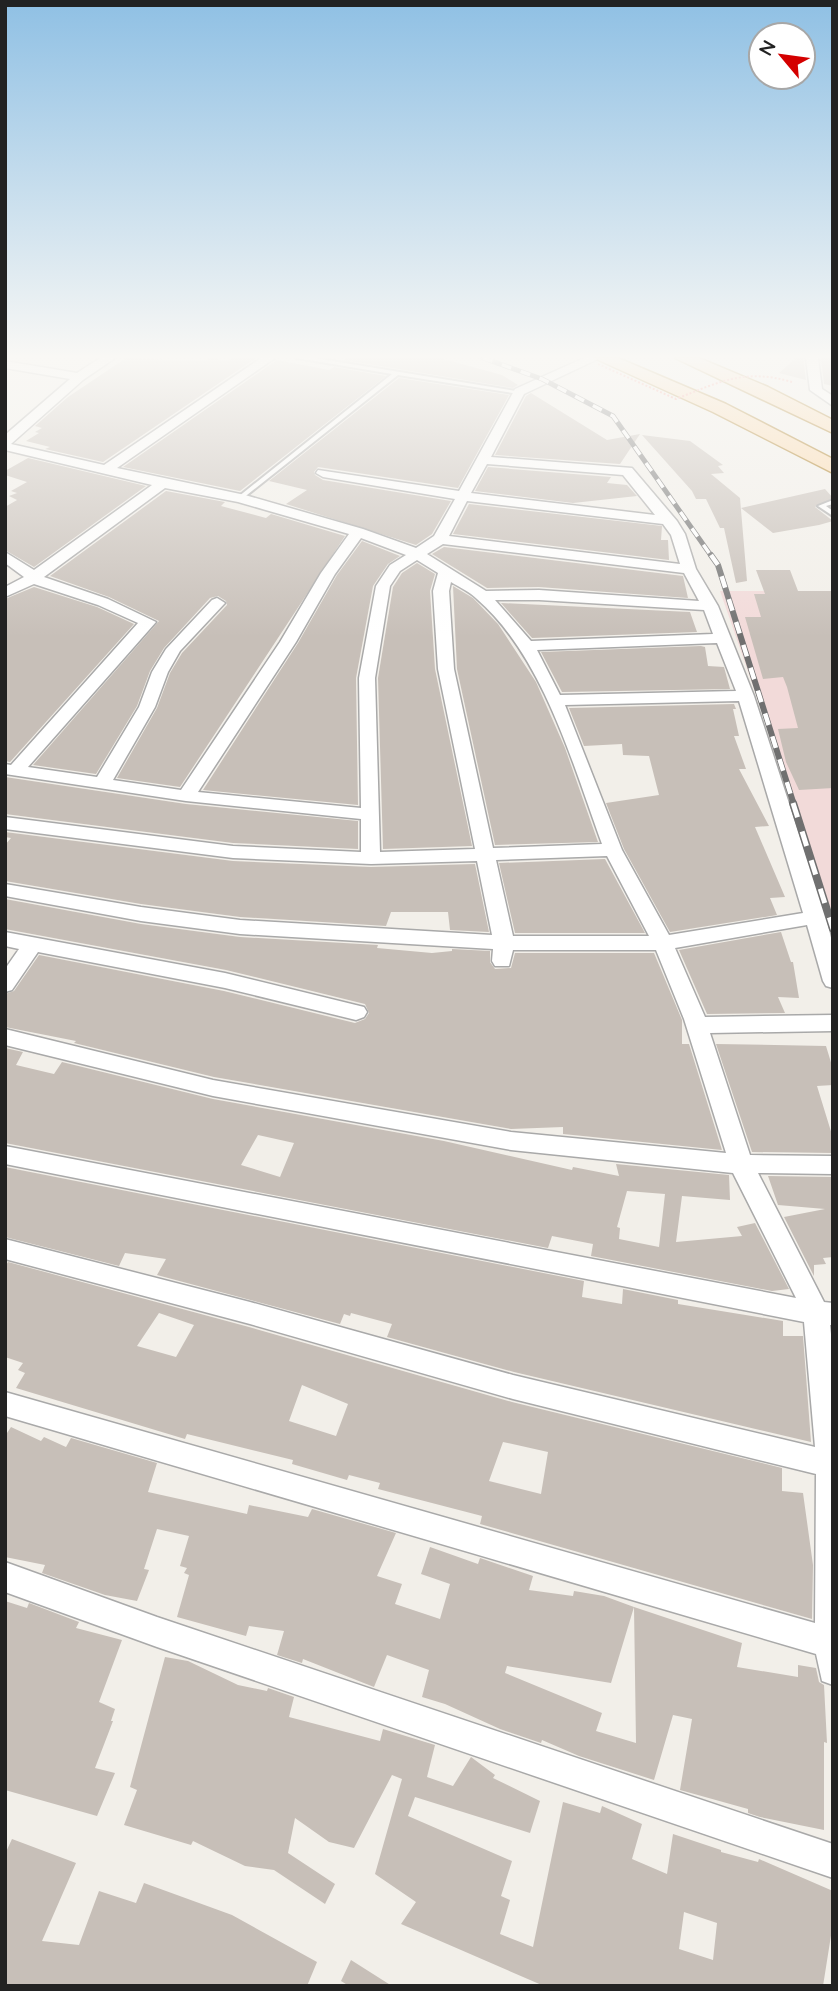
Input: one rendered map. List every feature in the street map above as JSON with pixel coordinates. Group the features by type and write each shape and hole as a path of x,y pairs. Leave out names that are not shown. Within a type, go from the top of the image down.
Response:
{"main road":[{"path":"805,451 833,467"}],"street":[{"path":"5,1404 831,1657 832,1465 824,1313 741,1164 696,1025 663,943 613,850 566,722 527,646 483,596 418,554 358,532 240,498 163,483 33,451"},
{"path":"107,469 133,451"},
{"path":"371,858 367,678 383,586 395,568 440,540 488,451"},
{"path":"483,460 627,471 670,521 678,534 689,569 710,606 746,696 816,917 833,981"},
{"path":"323,473 462,496 670,521"},
{"path":"5,593 35,577 163,483"},
{"path":"186,796 288,642 328,573 358,532"},
{"path":"440,540 689,569"},
{"path":"5,556 38,580 110,605 145,620 148,624 10,770"},
{"path":"445,573 441,591 446,669 487,853 503,952"},
{"path":"483,596 539,595 710,606"},
{"path":"102,784 146,707 160,672 174,649 217,603"},
{"path":"527,646 723,638"},
{"path":"554,700 746,696"},
{"path":"10,770 186,796 368,814"},
{"path":"5,823 233,852 371,858 613,850"},
{"path":"5,890 141,914 240,927 503,952 663,943 816,917"},
{"path":"5,939 177,969 295,995 356,1012"},
{"path":"5,985 33,944"},
{"path":"696,1025 833,1023"},
{"path":"5,1037 213,1088 497,1139 741,1164 833,1165"},
{"path":"5,1155 824,1313"},
{"path":"5,1250 250,1313 513,1387 832,1465"},
{"path":"5,1577 170,1636 833,1861"}],"lane":[{"path":"240,498 299,451"},
{"path":"833,502 821,506 833,514"}],"shaded area":[{"path":"720,591 796,591 833,681 833,915"}],"building":[{"path":"54,451 119,451 103,462"},
{"path":"146,451 291,451 240,491 123,467"},
{"path":"307,451 478,451 458,488 318,467 314,472 323,480 451,501 432,534 416,545 286,504 307,490 269,481"},
{"path":"497,451 629,451 620,464 495,455"},
{"path":"656,451 704,451 723,465 718,466 724,473 711,474 740,498 747,581 736,583 724,528 720,528 706,499 696,499"},
{"path":"28,458 146,486 34,567 5,550 5,507 17,500 9,496 17,493 11,491 27,482 5,475 5,471"},
{"path":"488,467 611,477 607,483 627,485 637,496 573,503 475,491"},
{"path":"825,489 833,498 815,507 833,521 819,525 773,533 741,508"},
{"path":"166,491 225,502 221,506 266,518 271,514 345,536 180,787 117,778 157,708 170,673 182,653 227,605 226,601 218,596 210,598 164,648 150,671 137,706 96,774 33,765 159,621 109,597 50,576"},
{"path":"469,504 662,526 661,540 668,540 669,560 453,534"},
{"path":"362,541 400,556 388,564 373,586 356,678 358,805 203,790 298,643 337,575"},
{"path":"444,547 683,576 688,598 539,587 487,588 432,554"},
{"path":"417,563 435,574 430,591 435,669 472,846 383,849 378,678 393,587 402,573"},
{"path":"756,570 790,570 798,591 833,591 833,788 799,790 786,762 778,729 798,728 787,687 783,677 763,679 745,617 761,617 754,594 765,594"},
{"path":"453,586 473,598 498,624 536,682 565,748 598,842 495,845 457,669"},
{"path":"34,587 97,607 134,624 10,762 5,761 5,599"},
{"path":"501,603 690,612 697,632 532,638"},
{"path":"705,647 708,666 724,667 730,689 562,692 541,652"},
{"path":"734,704 739,736 734,736 746,769 739,769 769,826 755,827 785,897 770,898 777,915 670,932 624,849 606,803 659,795 649,756 623,755 622,744 584,746 569,708"},
{"path":"5,777 186,804 358,821 358,849 233,843 5,814"},
{"path":"5,832 233,861 371,867 475,864 489,932 450,930 448,912 391,912 386,926 240,917 141,904 5,881 5,845 11,838 5,837"},
{"path":"605,859 645,933 515,933 499,863"},
{"path":"5,899 141,924 240,937 378,945 377,948 432,953 452,949 490,951 490,962 495,969 511,968 515,953 654,953 682,1020 682,1044 689,1044 722,1150 563,1134 563,1127 511,1129 214,1077 74,1043 76,1041 5,1027 5,994 14,991 39,955 224,991 355,1023 365,1019 369,1013 365,1004 226,970 5,929"},
{"path":"781,932 793,962 799,998 778,997 785,1013 707,1014 679,950"},
{"path":"716,1044 826,1046 833,1069 833,1085 817,1086 833,1138 833,1153 752,1152"},
{"path":"5,1048 23,1052 16,1065 54,1074 62,1062 213,1099 444,1141 572,1170 573,1167 619,1176 616,1164 729,1175 730,1200 682,1196 676,1242 742,1236 737,1227 755,1223 789,1289 772,1291 591,1256 593,1244 552,1236 548,1248 5,1143","holes":["258,1135 294,1143 280,1177 241,1165","627,1191 665,1194 659,1247 619,1239 620,1228 617,1227"]},
{"path":"5,1167 584,1281 582,1297 622,1304 623,1289 678,1300 678,1304 783,1321 783,1336 803,1336 811,1442 514,1372 387,1337 392,1324 351,1313 350,1316 344,1314 340,1324 157,1275 166,1259 125,1253 119,1266 5,1237"},
{"path":"768,1176 833,1177 833,1257 823,1258 826,1264 814,1265 814,1276 784,1217 825,1209 778,1205"},
{"path":"8,1262 512,1402 782,1468 782,1491 803,1493 813,1565 812,1619 480,1524 482,1516 378,1489 380,1483 349,1475 347,1480 292,1464 293,1460 187,1434 185,1439 16,1388 25,1373 18,1370 23,1363 5,1357 5,1267","holes":["159,1313 194,1325 176,1357 137,1346","302,1385 348,1404 336,1436 289,1421","503,1442 548,1452 541,1494 489,1481"]},
{"path":"11,1427 41,1441 44,1437 66,1447 71,1438 157,1463 148,1492 247,1514 249,1505 308,1517 312,1509 396,1533 377,1576 402,1584 395,1604 440,1619 450,1584 421,1574 430,1547 478,1564 480,1558 533,1576 529,1590 573,1596 574,1591 604,1596 742,1643 737,1667 798,1677 798,1665 816,1668 819,1682 824,1685 827,1743 824,1742 824,1830 760,1817 748,1813 748,1809 680,1790 692,1719 673,1715 654,1780 579,1756 542,1740 541,1743 500,1729 445,1704 422,1697 429,1670 387,1655 374,1687 303,1659 302,1663 277,1655 284,1631 249,1626 246,1636 177,1617 189,1575 184,1573 187,1568 180,1566 189,1536 157,1529 144,1569 149,1570 137,1601 105,1595 42,1573 45,1565 5,1557 5,1436","holes":["634,1607 636,1743 596,1731 602,1713 505,1673 507,1666 611,1683"]},
{"path":"5,1601 27,1608 29,1603 79,1622 76,1628 122,1640 99,1702 115,1709 95,1768 115,1773 97,1816 5,1790"},
{"path":"165,1657 188,1661 238,1685 267,1691 268,1688 294,1697 289,1717 380,1741 383,1729 435,1745 427,1777 453,1786 471,1757 495,1775 493,1778 540,1801 530,1833 415,1797 408,1816 512,1861 501,1896 510,1900 500,1934 533,1947 563,1802 600,1813 602,1806 642,1824 632,1859 667,1874 673,1834 721,1852 758,1862 759,1859 833,1891 833,1923 823,1986 544,1986 401,1924 416,1902 375,1874 402,1779 392,1775 354,1848 329,1842 295,1818 288,1853 335,1884 325,1904 274,1870 245,1866 193,1841 191,1845 124,1825 137,1790 130,1787","holes":["684,1912 717,1923 713,1960 679,1949"]},
{"path":"12,1839 76,1863 42,1941 79,1945 99,1891 136,1903 144,1883 232,1915 317,1962 307,1986 5,1986 5,1854"},
{"path":"351,1960 392,1986 349,1986 341,1981"}],"railway":[{"path":"638,451 712,557"},
{"path":"711,555 718,565 794,805"},
{"path":"793,803 833,929"}]}
